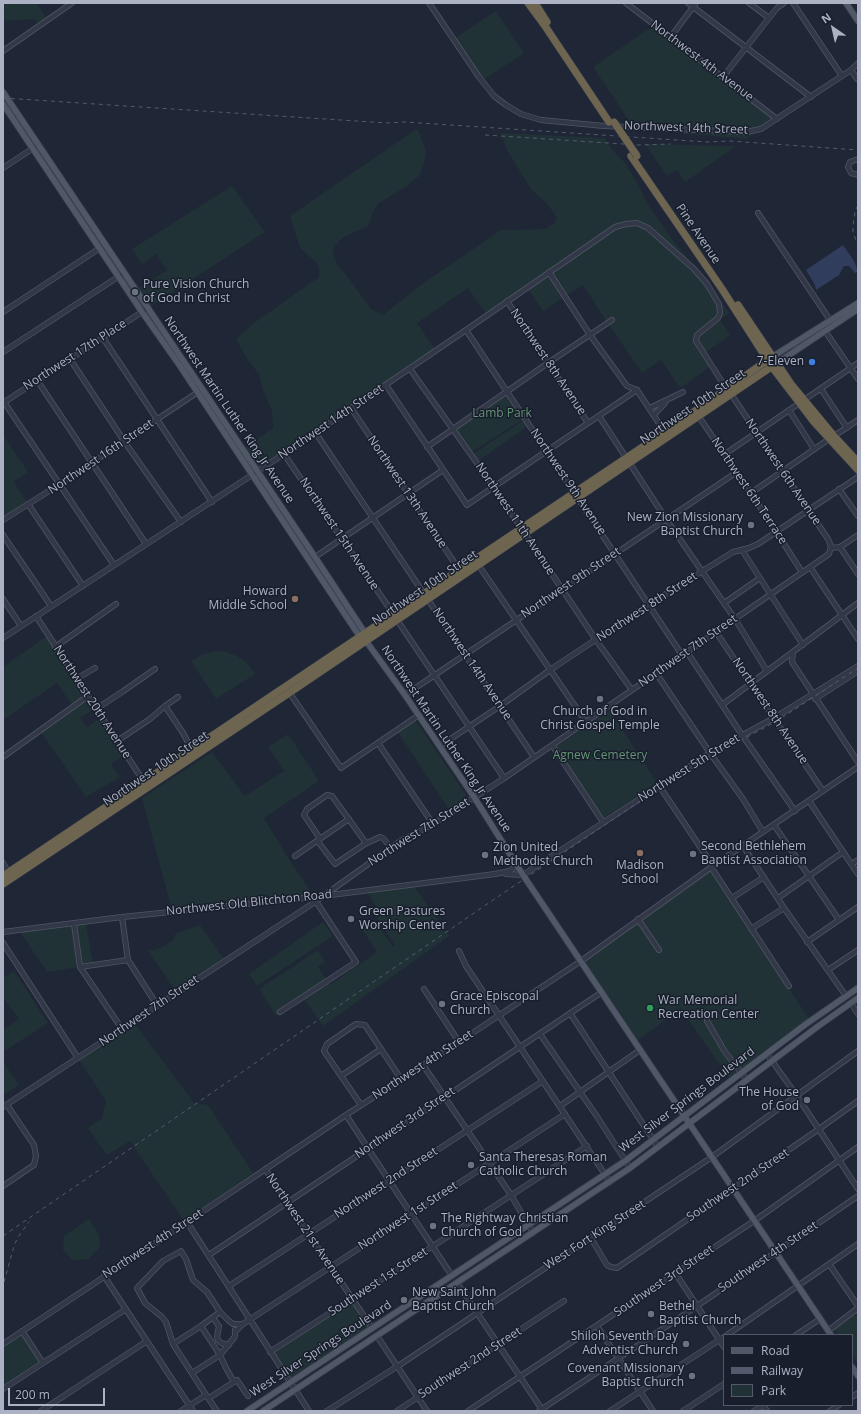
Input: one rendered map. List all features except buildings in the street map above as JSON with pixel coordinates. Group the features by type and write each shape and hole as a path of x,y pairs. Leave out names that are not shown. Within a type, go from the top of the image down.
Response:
{"highway":[{"name":"Pine Avenue","path":"528,3 611,122 774,365 802,402 858,470"},
{"name":"Pine Avenue","path":"535,3 611,122"},
{"name":"Northwest 10th Street","path":"8,876 70,839 146,785 364,637 697,414 770,358"},
{"name":"Northwest 10th Street","path":"728,391 774,365"},
{"name":"Pine Avenue","path":"832,438 858,462"},
{"name":"Northwest 10th Street","path":"3,884 8,876 75,828 146,785 192,750 209,743"},
{"path":"70,839 74,834 75,828"}],"main road":[{"path":"846,3 858,21"},
{"name":"Northwest Martin Luther King Jr Avenue","path":"3,92 35,147"},
{"name":"Northwest Martin Luther King Jr Avenue","path":"3,104 35,147 122,275 198,392 315,557 364,637"},
{"name":"Northwest Martin Luther King Jr Avenue","path":"68,196 100,248 122,275"},
{"path":"770,358 858,302"},
{"name":"Northwest 10th Street","path":"774,365 858,309"},
{"name":"Northwest Martin Luther King Jr Avenue","path":"145,310 364,637 440,746 523,875 830,1333"},
{"path":"851,1003 853,996 858,989"},
{"name":"West Silver Springs Boulevard","path":"247,1411 625,1161 806,1024 858,989"},
{"path":"817,1027 820,1022 845,1003 846,996"},
{"name":"West Silver Springs Boulevard","path":"263,1411 610,1182 858,998"},
{"path":"457,1283 460,1270"},
{"path":"448,1289 452,1276"},
{"path":"377,1336 377,1332 381,1325 399,1314 399,1310"},
{"path":"343,1358 344,1354 369,1338 372,1333 372,1328"},
{"path":"854,1367 858,1376"}],"street":[{"path":"3,51 72,3"},
{"name":"Northwest 14th Street","path":"429,3 479,77 494,96 521,114 541,120 604,126 746,132 761,129 851,70 858,63"},
{"name":"Northwest 4th Avenue","path":"626,3 777,119"},
{"path":"688,3 694,5 746,48 811,97"},
{"path":"749,3 769,18"},
{"path":"723,77 777,8 784,3"},
{"path":"792,3 842,76"},
{"path":"670,38 694,5"},
{"path":"851,70 857,80"},
{"path":"3,168 35,147"},
{"path":"858,159 851,160 848,165 851,173 858,175"},
{"path":"758,213 830,320"},
{"name":"Northwest 6th Avenue","path":"615,227 637,223 648,228 694,269 707,284 719,304 720,314 718,318 697,334 696,341 728,391 810,510 828,539 831,550"},
{"name":"Northwest 14th Street","path":"3,638 284,454 615,227"},
{"path":"3,312 100,248"},
{"path":"549,272 590,335 627,386 637,390 667,434"},
{"path":"3,352 122,275"},
{"name":"Northwest 8th Avenue","path":"507,301 588,422"},
{"name":"Northwest 17th Place","path":"4,402 145,310"},
{"path":"427,447 612,320"},
{"name":"Northwest 9th Avenue","path":"466,330 682,655"},
{"path":"825,331 858,379"},
{"path":"103,338 212,502"},
{"path":"70,359 124,441 181,522"},
{"path":"725,454 858,363"},
{"name":"Northwest 11th Avenue","path":"410,369 494,487 596,640 632,690"},
{"path":"36,380 146,544"},
{"path":"386,385 467,505 637,390"},
{"path":"821,389 847,428"},
{"name":"Northwest 16th Street","path":"3,520 198,392"},
{"path":"650,408 683,392"},
{"path":"654,415 667,401"},
{"path":"4,402 114,565"},
{"name":"Northwest 13th Avenue","path":"351,408 461,573"},
{"path":"789,410 814,449"},
{"name":"Northwest 6th Terrace","path":"697,414 751,493 802,572"},
{"name":"Northwest 8th Avenue","path":"599,416 666,519 724,603 767,671"},
{"path":"751,493 784,472 814,449 858,420"},
{"name":"Northwest 14th Avenue","path":"315,432 427,596 534,757"},
{"name":"Northwest 15th Avenue","path":"284,454 504,778"},
{"path":"315,557 443,470"},
{"name":"Northwest 9th Street","path":"405,695 737,472"},
{"name":"Northwest 8th Street","path":"440,746 469,728 550,670 648,605 733,552 758,544 810,510 839,488 857,479"},
{"path":"839,488 858,516"},
{"path":"28,504 83,586"},
{"path":"3,535 51,606"},
{"path":"831,550 840,547 858,535"},
{"path":"840,547 858,574"},
{"path":"742,550 803,645"},
{"name":"Northwest 7th Street","path":"326,894 391,848 433,824 504,778 829,554 831,550"},
{"path":"477,562 586,722"},
{"path":"810,567 858,639"},
{"path":"724,603 760,578"},
{"path":"3,599 21,626"},
{"path":"722,705 858,603"},
{"path":"55,647 116,604"},
{"name":"Northwest 20th Avenue","path":"36,616 146,785"},
{"name":"Northwest 8th Avenue","path":"716,632 823,791"},
{"path":"687,652 795,811"},
{"path":"793,652 792,662 858,762"},
{"name":"Northwest 5th Street","path":"814,697 858,666"},
{"path":"76,679 96,668"},
{"path":"96,709 155,668"},
{"name":"Northwest 5th Street","path":"523,875 710,753 742,734 814,697 858,671"},
{"path":"656,673 743,799 763,832"},
{"path":"287,690 341,768 419,715"},
{"path":"3,757 88,696"},
{"path":"118,741 178,697"},
{"path":"165,706 183,733 192,750"},
{"path":"378,743 433,824"},
{"path":"552,745 603,822"},
{"name":"Northwest 4th Street","path":"3,1344 361,1105 581,961 713,866 858,767"},
{"path":"662,790 713,866 713,870 789,986"},
{"path":"366,843 332,796 327,795 307,809 304,815 319,840 319,843 335,864 366,843 380,837 383,838 391,848"},
{"path":"809,801 858,874"},
{"path":"295,856 349,819"},
{"path":"774,825 838,920"},
{"path":"743,846 807,942 846,996"},
{"path":"778,898 843,852"},
{"path":"852,864 858,860"},
{"path":"3,863 8,876"},
{"name":"Northwest Old Blitchton Road","path":"495,874 510,871 517,865"},
{"name":"Northwest Old Blitchton Road","path":"3,932 122,917 315,899 326,894 495,874 516,873 523,875"},
{"path":"732,898 764,877"},
{"path":"280,1012 356,962 315,899"},
{"name":"Northwest 7th Street","path":"5,1106 315,899"},
{"path":"807,942 858,906"},
{"path":"751,929 784,908"},
{"path":"122,917 128,960 158,1005"},
{"path":"638,919 659,950"},
{"path":"74,924 80,967 122,1029"},
{"path":"4,946 78,1058"},
{"path":"828,970 858,950"},
{"path":"459,951 466,966 610,1182"},
{"path":"80,967 128,960"},
{"path":"424,989 459,1042"},
{"name":"Northwest 3rd Street","path":"208,1254 602,992"},
{"path":"851,1003 858,1014"},
{"path":"570,1013 658,1147"},
{"path":"707,1015 707,1021 725,1052 747,1080"},
{"path":"361,1105 324,1052 327,1044 356,1024 365,1025 401,1079"},
{"path":"540,1034 596,1115 630,1168"},
{"path":"341,1076 381,1049"},
{"path":"560,1106 640,1050"},
{"name":"West Fort King Street","path":"327,1411 398,1366 712,1157 858,1052"},
{"path":"767,1054 797,1096 858,1188"},
{"path":"423,1065 511,1195 533,1233"},
{"name":"Northwest 2nd Street","path":"229,1286 543,1081"},
{"name":"Southwest 2nd Street","path":"590,1238 607,1265 617,1268 858,1101"},
{"path":"3,1186 34,1165 36,1156 34,1145 5,1106"},
{"name":"Northwest 1st Street","path":"236,1332 250,1319 565,1114"},
{"path":"346,1115 452,1276"},
{"name":"Southwest 1st Street","path":"270,1352 587,1146"},
{"name":"Southwest 3rd Street","path":"468,1411 676,1274 858,1147"},
{"name":"Northwest 21st Avenue","path":"265,1169 372,1328"},
{"name":"Southwest 4th Street","path":"542,1410 858,1196"},
{"path":"187,1222 309,1411"},
{"path":"727,1334 858,1244"},
{"path":"192,1373 220,1355 229,1345 236,1332 231,1323 220,1312 207,1292 193,1280 186,1259 181,1251 163,1262 137,1288 145,1303 166,1322 173,1344 207,1396 217,1411"},
{"path":"829,1264 858,1307 830,1333"},
{"path":"676,1274 723,1346"},
{"path":"104,1276 193,1411"},
{"path":"457,1283 542,1410"},
{"name":"Southwest 2nd Street","path":"397,1411 564,1301"},
{"path":"3,1389 126,1309"},
{"path":"173,1344 220,1312"},
{"path":"213,1318 219,1326 217,1337 218,1340 221,1343 229,1345"},
{"path":"798,1334 820,1319"},
{"path":"219,1326 224,1323 243,1324"},
{"path":"201,1326 220,1355 234,1382"},
{"path":"597,1326 653,1411"},
{"path":"22,1331 43,1363"},
{"path":"377,1336 427,1411"},
{"path":"610,1411 723,1338"},
{"path":"41,1411 147,1341"},
{"path":"181,1411 237,1380 248,1396"},
{"path":"683,1411 723,1385"}],"green space":[{"path":"3,3 37,3 46,18 39,23 34,19 3,21"},
{"path":"496,11 524,53 483,80 455,38"},
{"path":"653,26 774,118 760,127 745,131 632,125 593,67"},
{"path":"635,129 746,134 757,132 746,139"},
{"path":"415,130 418,130 426,151 420,175 407,186 379,203 373,212 368,226 342,238 334,247 333,255 339,267 371,309 383,315 422,284 501,230 545,229 554,223 557,218 548,205 531,189 507,150 501,133 604,138 614,152 625,163 638,184 647,203 671,238 695,267 636,222 613,226 486,314 468,288 417,323 435,349 259,468 245,447 273,428 272,411 263,390 259,374 249,362 236,339 254,323 319,277 319,269 316,262 300,248 290,216"},
{"path":"645,144 736,146 685,182 676,170 667,176"},
{"path":"232,186 265,232 151,306 139,288 167,270 156,254 142,264 132,249"},
{"path":"637,225 648,229 693,270 706,285 717,304 717,317 696,333 694,341 710,367 680,388 661,360 642,373 609,325 615,321 613,318 607,322 583,285 567,295 552,273 616,229"},
{"path":"549,274 564,297 543,311 528,289"},
{"path":"709,284 729,313 720,320 730,335 705,353 698,341 698,336 721,314"},
{"name":"Lamb Park","path":"507,391 525,418 470,453 453,429"},
{"path":"524,420 528,426 478,461 473,454"},
{"path":"3,435 28,472 14,482 27,502 3,518"},
{"path":"47,636 85,695 72,705 57,683 3,720 3,667"},
{"path":"216,651 237,656 247,663 255,674 216,699 191,661 203,654"},
{"path":"87,699 94,709 80,718 87,727 100,718 124,755 111,764 120,777 86,797 41,732"},
{"name":"Agnew Cemetery","path":"610,710 657,783 603,818 556,749 557,746"},
{"path":"416,721 468,798 450,811 398,732"},
{"path":"288,734 319,781 264,818 288,858 313,895 172,910 142,798 212,752 245,796 284,771 268,747"},
{"path":"711,870 809,1019 741,1069 726,1051 708,1021 709,1013 705,1013 705,1021 738,1071 729,1078 681,1009 638,1040 584,960 638,921 659,952 662,951 641,919"},
{"path":"414,886 449,936 323,1026 304,999 328,983 330,985 377,952 362,929 374,920 393,947 395,945 377,918 381,915 367,892"},
{"path":"323,922 333,936 257,986 249,974"},
{"path":"86,924 93,964 82,965 76,925"},
{"path":"200,925 224,959 176,991 148,951 158,949 166,945 174,939 175,934"},
{"path":"73,926 79,967 47,972 20,932"},
{"path":"318,950 325,962 318,967 326,979 277,1012 279,1014 276,1016 259,989"},
{"path":"14,971 48,1023 3,1052 3,1030 19,1019 3,997 3,978"},
{"path":"135,1024 194,1103 208,1105 253,1173 184,1221 130,1141 107,1155 88,1128 102,1118 106,1101 79,1060"},
{"path":"3,1062 19,1085 3,1095"},
{"path":"89,1219 99,1235 100,1247 88,1259 73,1260 63,1250 64,1236"},
{"path":"352,1301 369,1326 290,1378 272,1353"},
{"path":"857,1312 858,1313 857,1362 853,1356 853,1334 837,1334 834,1329"},
{"path":"22,1333 40,1362 3,1386 3,1346"}],"water":[{"path":"843,245 854,261 858,271 855,273 849,266 844,266 839,275 816,290 815,285 806,270"}],"railway":[{"path":"3,98 387,123 405,122 707,142 730,141 858,150"},
{"path":"485,135 639,145 671,144"},
{"path":"858,205 855,212 853,226 853,232 858,246"},
{"path":"3,1236 493,900 642,800 712,756 777,721 858,668"},
{"path":"4,1282 14,1246 18,1237 29,1222"}],"place":[{"name":"Pure Vision Church of God in Christ","path":"135,292"},
{"name":"7-Eleven","path":"812,362"},
{"name":"New Zion Missionary Baptist Church","path":"751,525"},
{"name":"Howard Middle School","path":"295,599"},
{"name":"Church of God in Christ Gospel Temple","path":"600,699"},
{"name":"Madison School","path":"640,853"},
{"name":"Second Bethlehem Baptist Association","path":"693,854"},
{"name":"Zion United Methodist Church","path":"485,855"},
{"name":"Green Pastures Worship Center","path":"351,919"},
{"name":"Grace Episcopal Church","path":"442,1004"},
{"name":"War Memorial Recreation Center","path":"650,1008"},
{"name":"The House of God","path":"807,1100"},
{"name":"Santa Theresas Roman Catholic Church","path":"471,1165"},
{"name":"The Rightway Christian Church of God","path":"433,1226"},
{"name":"New Saint John Baptist Church","path":"404,1300"},
{"name":"Bethel Baptist Church","path":"651,1314"},
{"name":"Shiloh Seventh Day Adventist Church","path":"686,1344"},
{"name":"Covenant Missionary Baptist Church","path":"692,1376"}]}
